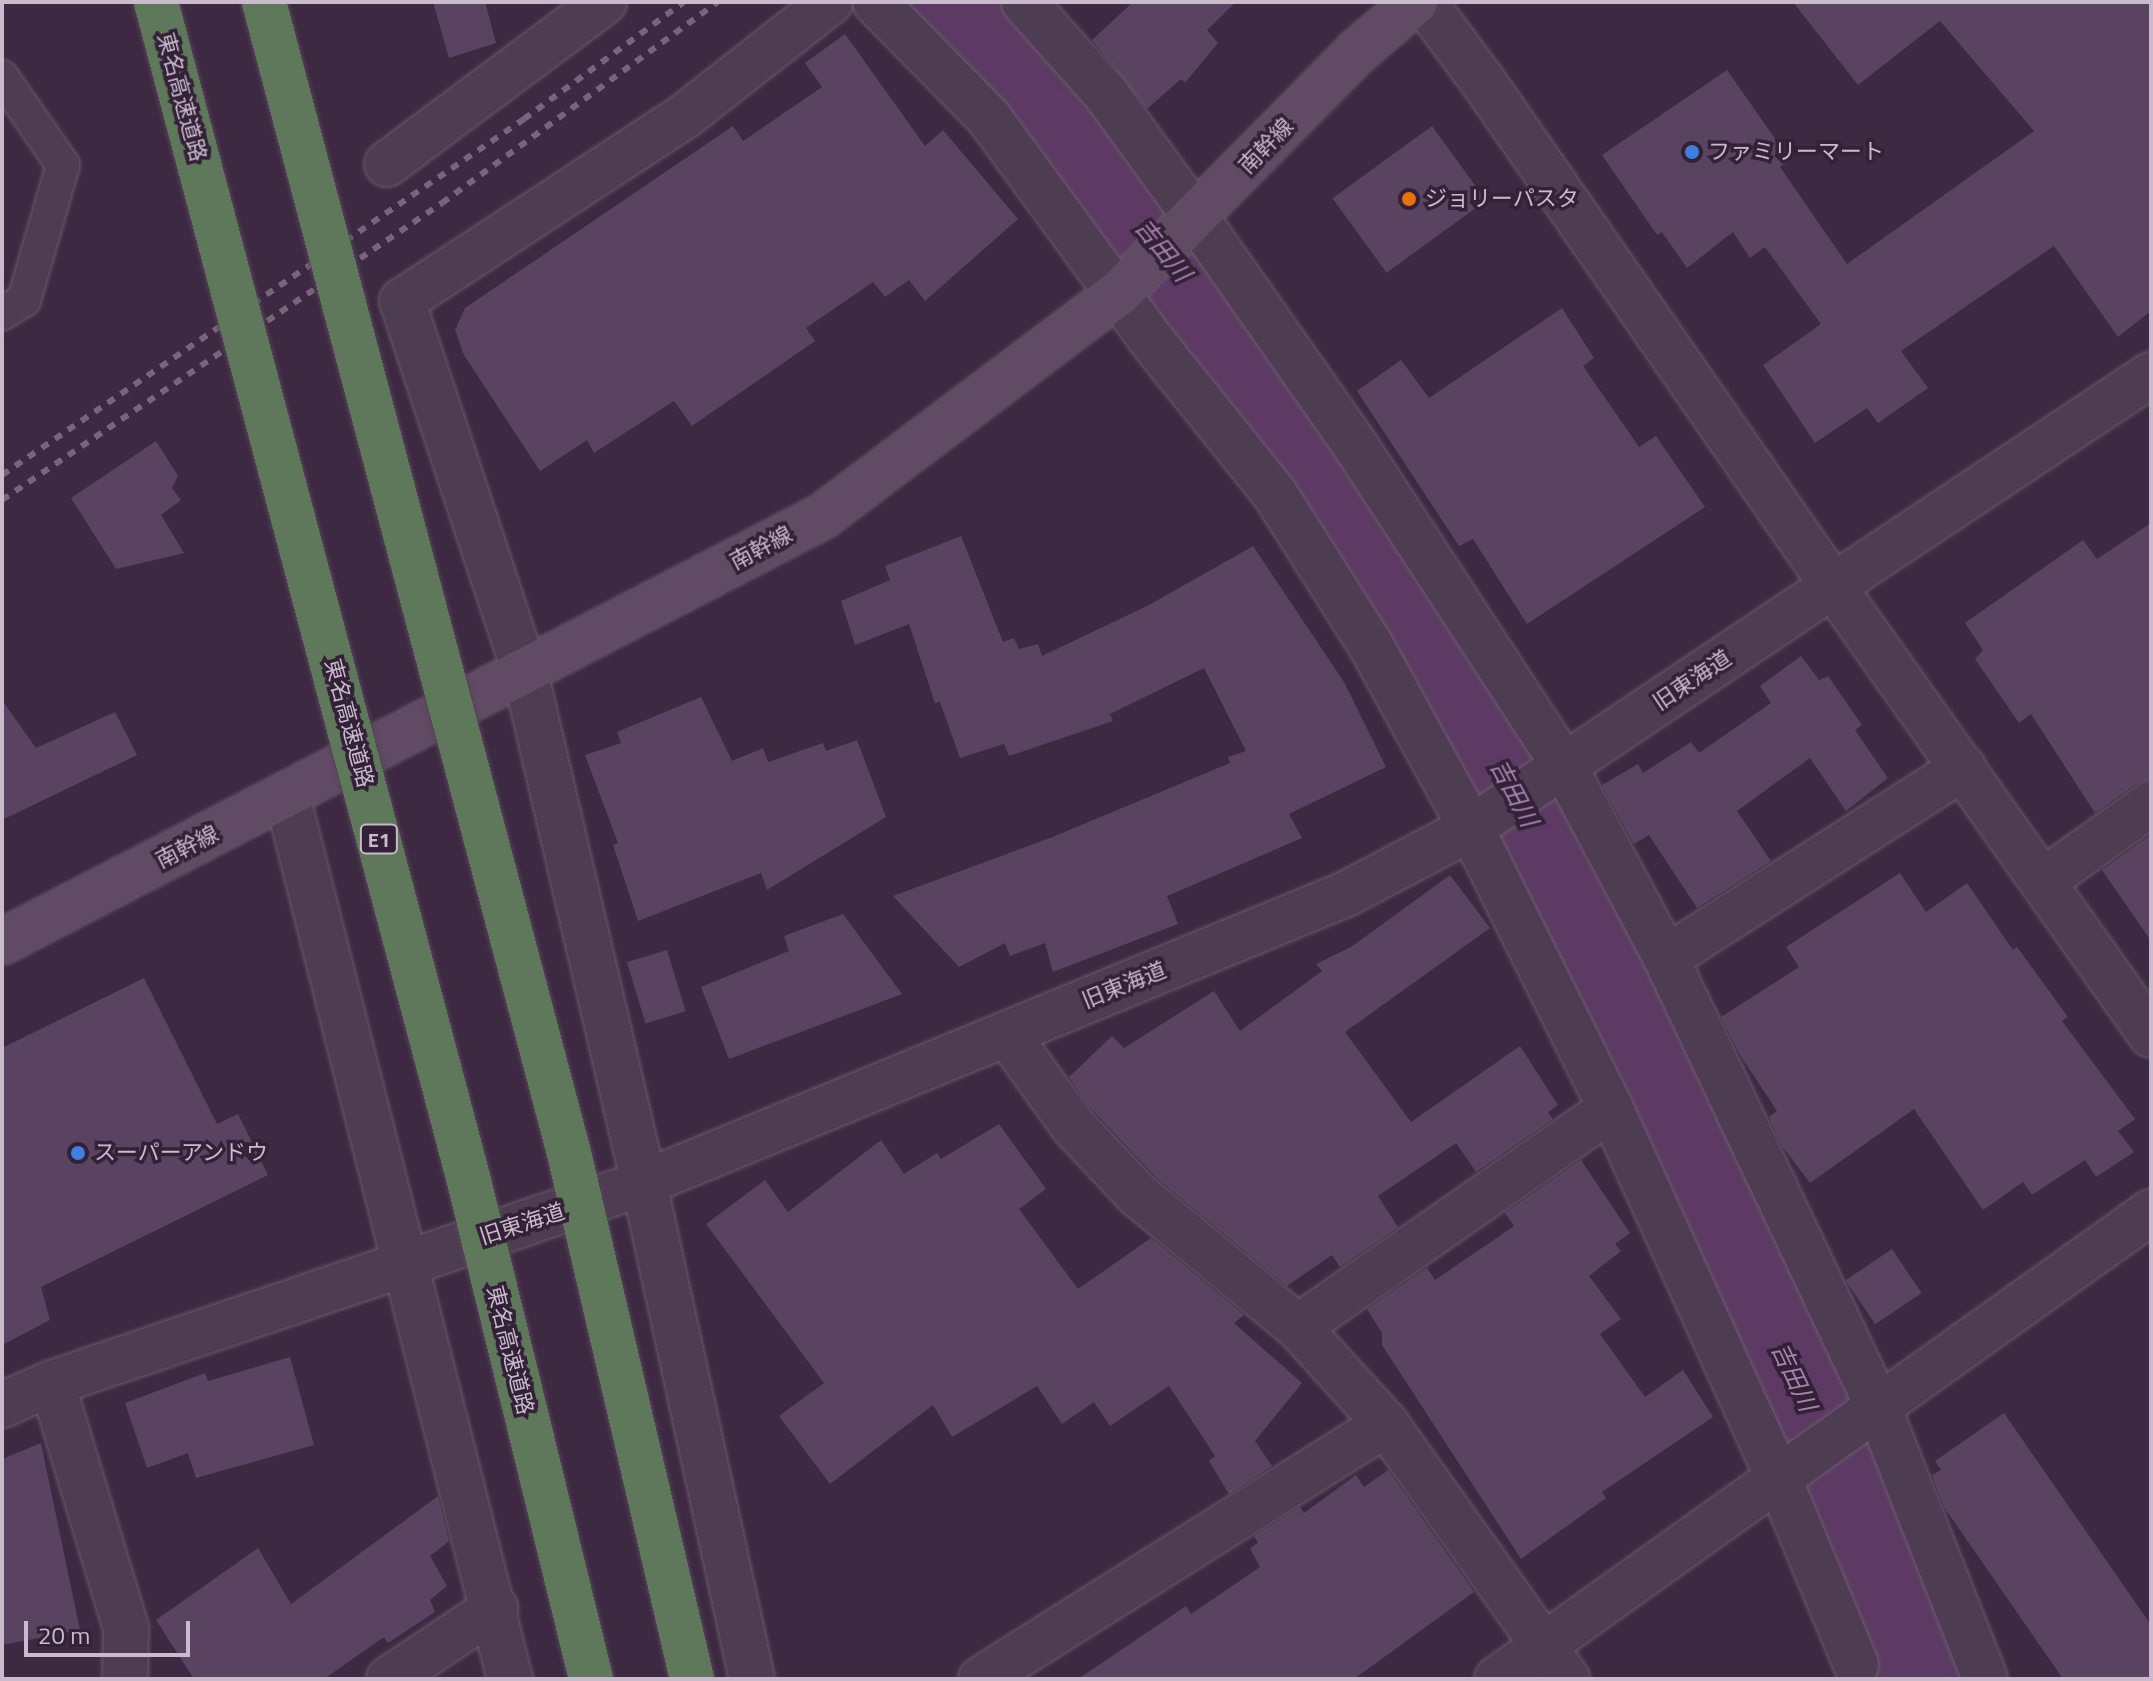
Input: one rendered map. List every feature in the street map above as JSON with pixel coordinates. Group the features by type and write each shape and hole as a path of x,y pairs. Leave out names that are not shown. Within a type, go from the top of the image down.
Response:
{"highway":[{"name":"東名高速道路","path":"156,2 469,1181 591,1679"},
{"path":"264,2 569,1153 692,1679"}],"main road":[{"name":"南幹線","path":"2,942 823,516 1118,294 1359,50 1415,2"}],"street":[{"path":"387,164 604,2"},
{"path":"752,1679 644,1183 525,672 402,301 686,115 830,2"},
{"path":"875,2 989,118 1204,410 1275,494 1370,644 1471,828 1611,1109 1778,1477 1856,1664"},
{"path":"1024,2 1106,94 1196,218 1355,445 1564,766 1666,958 1878,1407 1985,1679"},
{"path":"1424,2 1482,80 1833,586 2151,1035"},
{"name":"旧東海道","path":"2,1405 52,1383 644,1183 1346,894 1471,828 2151,375"},
{"path":"1666,958 1963,768"},
{"path":"287,796 403,1263 495,1608 510,1679"},
{"path":"2043,881 2151,804"},
{"path":"1007,1034 1073,1126 1137,1194 1298,1327 1386,1424 1556,1662"},
{"path":"1298,1327 1611,1109"},
{"path":"1497,1679 1556,1662 1778,1477 2151,1212"},
{"path":"52,1383 126,1628 125,1679"},
{"path":"981,1679 1386,1424"},
{"path":"389,1679 495,1608"}],"lane":[{"path":"2,77 63,165 24,300 2,314"}],"building":[{"path":"433,2 485,2 496,43 449,58"},
{"path":"1133,2 1236,2 1207,30 1218,43 1185,83 1181,79 1147,109 1092,40"},
{"path":"1793,2 2151,2 2151,311 2118,337 2054,246 1901,351 1928,388 1878,423 1867,408 1815,443 1763,365 1821,324 1765,247 1750,258 1733,232 1687,268 1662,232 1657,235 1602,155 1727,70 1790,160 1780,167 1847,264 2034,131 1940,21 1858,85"},
{"path":"845,34 925,146 943,130 1018,219 925,301 909,280 885,297 873,282 806,328 815,341 692,426 674,401 594,453 587,440 540,471 464,355 455,330 465,308 733,126 743,141 822,87 805,63"},
{"name":"ジョリーパスタ","path":"1432,126 1486,200 1387,273 1332,198"},
{"path":"1562,308 1594,358 1583,366 1639,447 1656,436 1705,507 1527,624 1473,539 1459,546 1357,391 1401,360 1429,398"},
{"path":"156,441 178,476 172,488 181,500 161,515 184,553 116,569 71,498"},
{"path":"2151,523 2151,779 2136,784 2095,813 2031,714 2019,723 1975,659 1983,650 1965,623 2083,540 2097,559"},
{"path":"961,536 1003,642 1014,638 1019,649 1038,644 1042,656 1149,605 1253,546 1344,682 1386,767 1289,814 1302,838 1167,896 1178,924 1053,972 1045,943 1010,956 1005,943 959,967 893,896 1050,838 1230,763 1228,757 1246,751 1204,668 1110,714 1113,721 1009,756 1004,744 960,758 940,702 935,703 909,624 855,645 841,601 890,580 885,566"},
{"path":"1801,656 1819,680 1828,676 1862,725 1855,730 1888,778 1846,811 1810,758 1737,811 1771,861 1697,908 1649,835 1634,844 1602,785 1638,764 1643,773 1691,742 1699,753 1771,703 1760,686"},
{"path":"701,697 732,761 763,748 768,762 823,743 826,751 857,740 886,817 767,890 761,873 638,921 613,845 618,843 585,755 621,743 617,732"},
{"path":"2,700 36,748 115,712 137,755 2,820"},
{"path":"2151,835 2151,941 2102,870"},
{"path":"1900,873 1926,912 1967,883 2013,950 2017,947 2068,1017 2062,1021 2135,1119 2118,1131 2134,1152 2096,1177 2085,1160 2032,1195 2023,1182 1983,1210 1914,1109 1810,1183 1782,1146 1769,1117 1777,1111 1740,1055 1721,1017 1799,967 1786,947"},
{"path":"1450,875 1490,928 1345,1032 1411,1122 1520,1046 1558,1105 1548,1112 1553,1119 1476,1172 1456,1143 1378,1196 1398,1227 1340,1267 1332,1255 1287,1286 1158,1179 1088,1105 1069,1077 1112,1036 1124,1048 1214,991 1240,1031 1322,971 1316,964 1351,947"},
{"path":"843,914 902,994 729,1059 701,987 789,951 784,936"},
{"path":"667,950 686,1011 646,1023 627,962"},
{"path":"144,978 217,1124 238,1114 268,1175 41,1287 50,1320 2,1345 2,1048"},
{"path":"999,1124 1046,1189 1019,1209 1078,1289 1151,1238 1244,1315 1234,1323 1302,1383 1255,1441 1272,1466 1229,1494 1209,1461 1215,1456 1169,1386 1110,1426 1094,1402 1062,1424 1037,1386 952,1437 933,1405 830,1484 779,1416 824,1383 706,1224 765,1180 788,1212 881,1140 904,1174 937,1153 941,1159"},
{"path":"1581,1160 1630,1233 1615,1244 1621,1251 1589,1276 1621,1319 1600,1334 1645,1397 1683,1370 1713,1417 1602,1492 1606,1498 1521,1559 1382,1345 1382,1333 1367,1309 1427,1268 1435,1280 1514,1226 1505,1213"},
{"path":"1892,1249 1922,1293 1875,1324 1846,1280"},
{"path":"290,1357 314,1445 196,1478 188,1453 147,1468 125,1403 205,1373 208,1381"},
{"path":"2004,1413 2151,1625 2151,1679 2063,1679 1944,1507 1932,1475 1941,1470 1935,1461"},
{"path":"41,1443 80,1630 2,1645 2,1459"},
{"path":"1388,1470 1474,1592 1354,1679 1078,1679 1186,1606 1191,1614 1260,1567 1250,1548 1258,1543 1254,1536 1300,1507 1304,1513 1356,1475 1364,1487"},
{"path":"438,1496 449,1541 430,1556 447,1586 430,1600 435,1612 388,1643 384,1637 324,1679 194,1679 156,1620 258,1548 291,1604"}],"waterway":[{"name":"吉田川","path":"946,2 1071,138 1259,367 1427,629 1562,884 1867,1534 1926,1679"}],"railway":[{"path":"2,475 524,119 684,2"},
{"path":"2,500 442,203 718,2"}],"place":[{"name":"ファミリーマート","path":"1692,152"},
{"name":"ジョリーパスタ","path":"1409,199"},
{"name":"スーパーアンドウ","path":"78,1153"}]}
